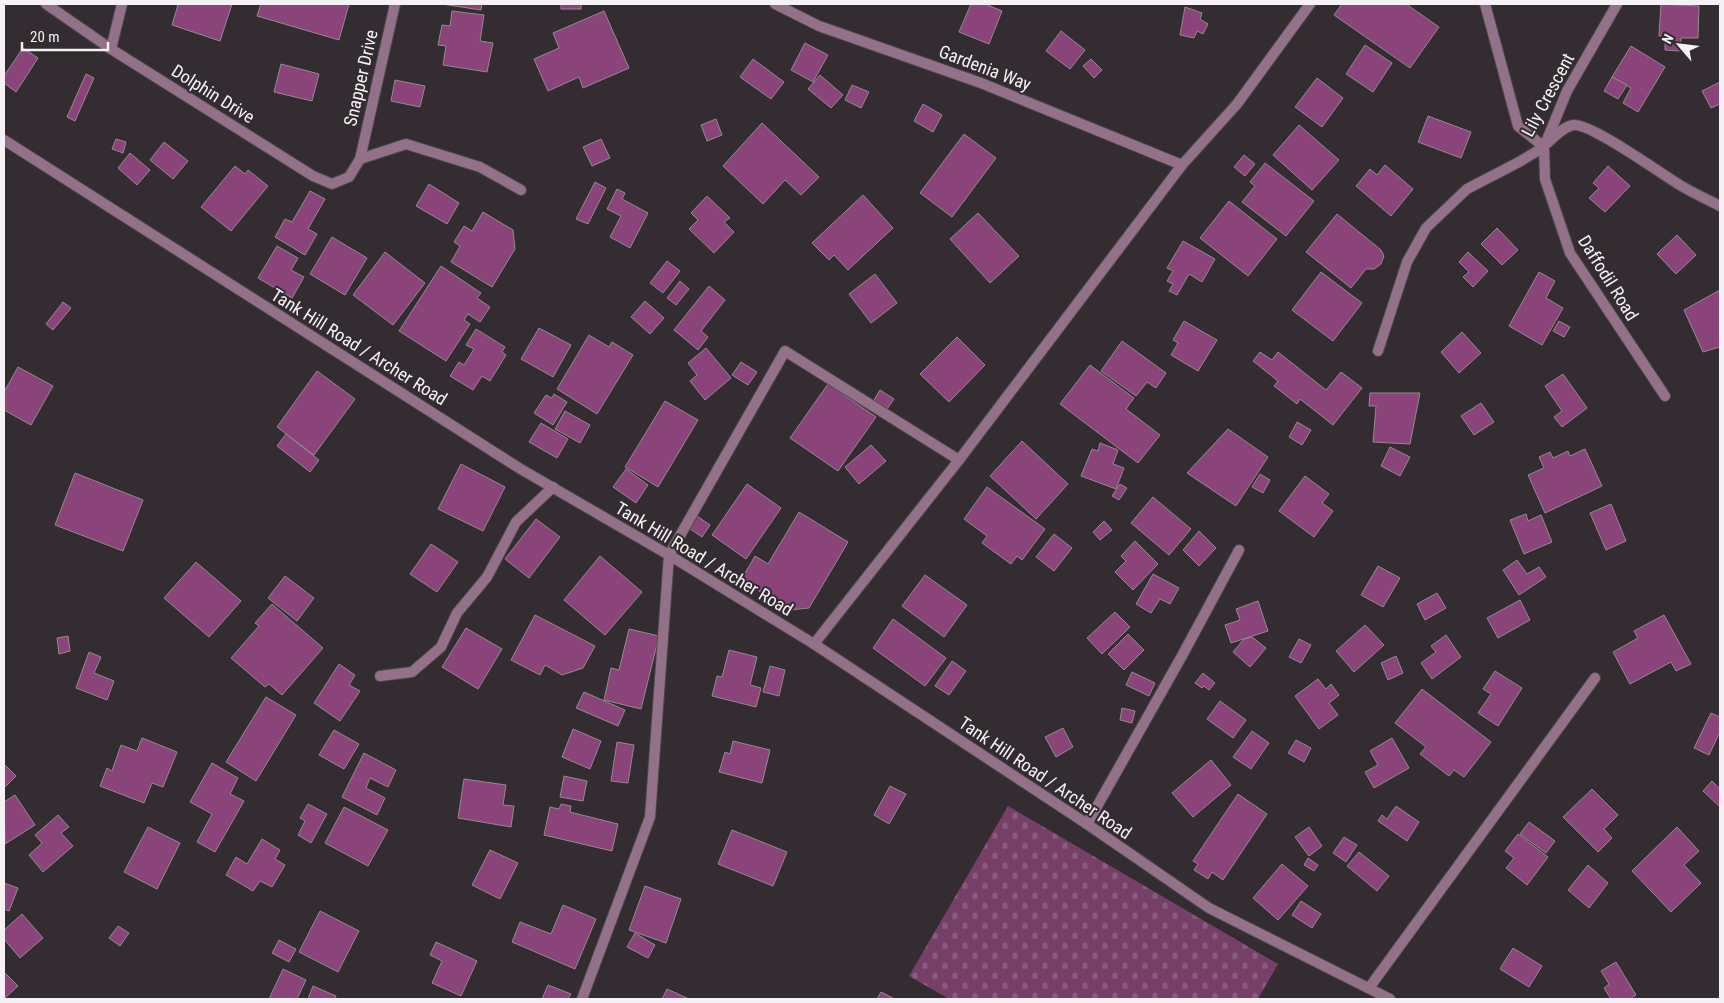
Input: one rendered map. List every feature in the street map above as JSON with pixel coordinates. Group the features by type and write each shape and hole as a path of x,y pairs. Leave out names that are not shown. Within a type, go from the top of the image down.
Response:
{"street":[{"name":"Dolphin Drive","path":"46,4 111,49 313,176 332,184 349,177 360,159"},
{"path":"111,49 122,4"},
{"name":"Snapper Drive","path":"360,159 395,4"},
{"name":"Gardenia Way","path":"775,4 819,26 981,83 1182,166"},
{"path":"814,644 959,460 1182,166 1237,104 1310,4"},
{"path":"1485,4 1518,126 1544,147 1566,127 1582,126 1686,189 1720,206"},
{"name":"Lily Crescent","path":"1378,351 1406,262 1426,228 1467,189 1544,147 1567,91 1617,4"},
{"name":"Tank Hill Road / Archer Road","path":"4,140 519,468 669,555 814,644 1087,824 1209,908 1390,999"},
{"path":"360,159 406,144 480,166 521,190"},
{"name":"Daffodil Road","path":"1544,147 1545,179 1570,253 1665,396"},
{"path":"582,999 650,817 669,555 785,351 959,460"},
{"path":"380,676 412,672 441,647 457,613 487,577 516,522 553,487"},
{"path":"1087,824 1239,550"},
{"path":"1369,988 1596,678"}],"green space":[{"path":"1008,806 1278,964 1258,999 949,999 909,976"}],"building":[{"path":"175,4 232,4 220,41 172,25 178,5"},
{"path":"261,4 349,4 339,40 257,16"},
{"path":"442,4 482,4 481,10"},
{"path":"561,4 581,4 581,9 561,9"},
{"path":"971,4 985,4 1002,11 989,44 959,32"},
{"path":"1342,4 1406,4 1439,27 1410,68 1334,15"},
{"path":"1661,4 1699,6 1698,38 1681,38 1680,51 1665,50 1665,36 1659,36"},
{"path":"1185,7 1202,13 1200,19 1208,24 1203,34 1197,31 1194,38 1180,35"},
{"path":"452,11 484,15 480,41 493,43 487,72 443,65 446,46 438,45 442,25 450,26"},
{"path":"604,11 629,68 583,88 579,77 548,91 534,59 559,48 553,33"},
{"path":"1061,31 1085,50 1070,69 1046,51"},
{"path":"805,43 828,55 813,82 791,70"},
{"path":"1365,45 1392,63 1373,92 1346,74"},
{"path":"1631,46 1665,67 1638,112 1623,103 1631,88 1612,77"},
{"path":"23,48 38,58 16,92 4,83 4,76"},
{"path":"753,59 784,82 771,99 740,77"},
{"path":"1091,59 1102,70 1094,78 1083,66"},
{"path":"281,64 319,74 312,101 274,92"},
{"path":"86,74 94,78 75,121 67,117"},
{"path":"820,75 843,95 831,108 808,89"},
{"path":"1612,77 1627,85 1618,99 1604,91"},
{"path":"1317,78 1343,98 1322,127 1295,107"},
{"path":"395,80 425,86 420,107 391,101"},
{"path":"1720,82 1720,104 1711,108 1702,91"},
{"path":"852,85 869,92 861,108 845,100"},
{"path":"923,104 942,115 933,132 914,121"},
{"path":"1428,116 1471,132 1461,158 1418,142"},
{"path":"716,119 722,135 707,141 701,125"},
{"path":"762,123 819,177 801,195 785,180 763,204 723,166"},
{"path":"1299,125 1339,160 1312,190 1273,155"},
{"path":"964,134 996,158 952,217 920,193"},
{"path":"116,139 126,142 123,153 112,149"},
{"path":"601,139 610,158 592,166 583,147"},
{"path":"164,142 188,161 173,179 150,160"},
{"path":"130,153 150,170 137,185 118,168"},
{"path":"1244,155 1255,164 1245,176 1234,167"},
{"path":"1265,163 1314,201 1286,236 1242,202 1255,186 1250,182"},
{"path":"1385,165 1413,189 1391,216 1356,186 1370,169 1377,175"},
{"path":"235,166 245,174 248,170 268,186 231,231 201,207"},
{"path":"1608,166 1630,186 1605,212 1589,198 1599,188 1593,183"},
{"path":"595,182 606,188 588,224 576,219"},
{"path":"429,184 459,203 447,224 416,206"},
{"path":"617,189 625,193 622,199 648,213 630,248 610,237 621,216 607,209"},
{"path":"310,191 325,199 308,229 317,234 305,255 275,237 285,219 292,222"},
{"path":"863,195 893,228 848,270 834,255 829,260 812,243"},
{"path":"707,196 730,218 724,222 734,232 714,253 689,229 698,220 691,213"},
{"path":"1229,201 1277,239 1248,276 1200,238"},
{"path":"483,212 513,230 515,249 492,287 451,262 460,246 454,242 464,226 472,231"},
{"path":"978,213 1019,256 990,283 950,239"},
{"path":"1337,214 1381,250 1384,256 1381,264 1374,269 1366,269 1351,288 1306,252"},
{"path":"1497,228 1518,250 1502,265 1481,244"},
{"path":"1677,235 1696,255 1676,274 1657,254"},
{"path":"332,237 367,258 345,295 310,274"},
{"path":"1183,241 1215,259 1202,282 1189,274 1177,295 1169,291 1173,284 1167,281 1173,271 1167,268"},
{"path":"277,246 298,258 291,270 304,277 292,298 258,278"},
{"path":"385,252 425,283 393,325 353,295"},
{"path":"1468,252 1488,271 1473,287 1463,277 1469,272 1459,262"},
{"path":"667,261 680,271 663,293 650,283"},
{"path":"441,266 481,293 477,298 490,307 480,322 468,314 464,320 470,324 446,361 399,331"},
{"path":"1321,272 1362,303 1333,341 1292,310"},
{"path":"1539,272 1555,281 1546,298 1563,308 1542,345 1509,326"},
{"path":"875,274 897,303 871,323 849,294"},
{"path":"680,281 689,289 676,305 667,298"},
{"path":"709,286 725,300 701,331 708,337 698,350 674,330"},
{"path":"1720,290 1720,347 1703,352 1684,310"},
{"path":"645,301 664,318 650,334 631,317"},
{"path":"63,302 71,308 53,330 46,324"},
{"path":"1184,321 1217,340 1198,371 1171,355 1178,343 1173,340"},
{"path":"1559,321 1570,327 1564,337 1553,331"},
{"path":"539,328 571,345 553,377 521,359"},
{"path":"476,329 505,347 502,352 506,355 490,381 482,376 473,390 450,376 459,362 464,365 474,349 466,345"},
{"path":"1462,332 1481,353 1459,373 1441,352"},
{"path":"589,335 609,347 612,342 633,355 597,414 557,389"},
{"path":"957,337 985,365 949,402 920,374"},
{"path":"1122,341 1166,373 1156,388 1147,382 1136,396 1101,371"},
{"path":"706,348 731,378 705,400 690,381 697,375 688,363"},
{"path":"1260,352 1272,360 1278,352 1326,390 1341,372 1362,388 1333,425 1300,399 1297,404 1274,386 1278,381 1253,361"},
{"path":"741,362 757,372 748,385 732,375"},
{"path":"1090,365 1134,398 1126,409 1160,435 1138,463 1060,404"},
{"path":"18,367 53,386 31,425 4,410 4,392"},
{"path":"317,371 355,399 314,455 277,427"},
{"path":"1563,374 1587,408 1562,427 1554,417 1562,411 1545,386"},
{"path":"828,384 876,417 838,471 790,438"},
{"path":"880,390 894,399 887,409 874,400"},
{"path":"1370,393 1420,393 1410,444 1373,442 1376,406 1369,406"},
{"path":"554,394 567,402 553,425 534,413 546,395 552,398"},
{"path":"665,401 698,420 658,487 625,467"},
{"path":"1481,403 1494,422 1474,435 1461,416"},
{"path":"565,411 590,425 580,443 555,429"},
{"path":"1297,422 1311,430 1302,445 1289,437"},
{"path":"541,423 568,439 557,458 529,442"},
{"path":"1228,429 1268,457 1236,506 1187,473"},
{"path":"286,434 319,460 310,472 277,446"},
{"path":"1022,441 1068,484 1036,519 990,476"},
{"path":"1100,443 1118,450 1113,464 1124,468 1116,489 1081,476 1092,449 1098,451"},
{"path":"871,445 886,461 859,484 845,467"},
{"path":"1390,447 1410,457 1400,476 1381,466"},
{"path":"1585,449 1602,486 1545,513 1528,475 1544,468 1539,457 1550,452 1553,458 1568,451 1570,456"},
{"path":"461,464 505,487 483,531 438,509"},
{"path":"626,469 648,485 636,503 613,487"},
{"path":"75,473 143,500 123,551 55,525"},
{"path":"1260,474 1270,480 1263,493 1252,487"},
{"path":"1305,476 1329,494 1322,503 1333,511 1314,537 1279,511"},
{"path":"747,484 781,508 746,559 712,535"},
{"path":"1120,484 1127,488 1119,500 1112,496"},
{"path":"987,487 1045,529 1022,560 1017,556 1011,564 982,543 987,536 964,519"},
{"path":"1153,497 1191,529 1169,555 1131,523"},
{"path":"1611,504 1626,541 1606,550 1590,513"},
{"path":"799,512 848,542 809,608 790,610 741,580 755,556 768,564"},
{"path":"1526,514 1528,521 1541,515 1552,542 1524,554 1510,520"},
{"path":"697,516 710,525 702,537 689,528"},
{"path":"536,519 560,537 529,578 505,559"},
{"path":"1104,521 1112,530 1100,540 1093,532"},
{"path":"1199,531 1216,548 1199,566 1183,550"},
{"path":"1054,534 1072,548 1054,571 1036,557"},
{"path":"1135,541 1158,564 1133,590 1115,572 1126,561 1121,556"},
{"path":"431,544 458,562 437,592 410,574"},
{"path":"600,556 642,592 605,635 564,600"},
{"path":"1517,560 1527,574 1539,567 1546,577 1519,595 1503,570"},
{"path":"196,562 241,601 209,637 164,598"},
{"path":"1378,566 1400,578 1383,607 1361,595"},
{"path":"1153,574 1179,588 1170,604 1160,599 1151,613 1136,604"},
{"path":"925,575 967,605 944,637 902,606"},
{"path":"285,576 314,598 297,621 268,598"},
{"path":"1437,593 1446,608 1425,620 1417,604"},
{"path":"1520,600 1530,620 1498,638 1487,618"},
{"path":"1258,601 1268,631 1231,643 1225,625 1240,620 1236,609"},
{"path":"272,604 323,648 282,695 269,684 265,687 231,658 259,626 255,623"},
{"path":"1115,612 1130,627 1102,654 1087,638"},
{"path":"535,615 595,646 583,668 562,675 545,665 540,675 511,660"},
{"path":"1664,615 1691,664 1676,671 1671,662 1630,684 1613,652 1638,638 1634,631"},
{"path":"893,619 946,658 925,686 873,648"},
{"path":"1365,625 1384,645 1354,672 1336,651"},
{"path":"466,628 502,649 478,689 442,667"},
{"path":"629,629 659,636 641,709 604,700 611,668 619,670"},
{"path":"1128,634 1144,650 1124,670 1108,654"},
{"path":"1446,635 1461,657 1432,679 1421,663 1436,652 1431,646"},
{"path":"68,636 70,651 59,654 57,638"},
{"path":"1252,637 1266,648 1250,667 1233,652 1244,639"},
{"path":"1299,639 1311,645 1301,663 1289,657"},
{"path":"729,650 757,657 750,685 761,688 756,707 712,696 717,676 722,677"},
{"path":"89,652 101,657 94,673 114,681 107,700 76,688"},
{"path":"1396,656 1403,673 1388,680 1381,663"},
{"path":"952,661 966,671 949,695 935,686"},
{"path":"339,664 355,675 349,685 360,691 340,721 314,703"},
{"path":"770,666 785,670 779,696 763,692"},
{"path":"1495,671 1522,688 1498,726 1478,713 1491,694 1483,689"},
{"path":"1132,672 1155,683 1149,696 1126,685"},
{"path":"1203,673 1215,683 1209,690 1195,683"},
{"path":"1318,679 1326,689 1331,684 1339,695 1329,703 1338,715 1319,729 1295,696"},
{"path":"1422,689 1491,742 1464,777 1454,770 1449,776 1420,754 1426,747 1395,723"},
{"path":"584,692 625,710 618,726 576,708"},
{"path":"266,697 296,715 256,781 226,762"},
{"path":"1220,701 1246,720 1233,738 1207,719"},
{"path":"1122,708 1135,711 1132,723 1120,720"},
{"path":"1711,713 1720,717 1720,732 1709,755 1694,748"},
{"path":"1063,728 1073,747 1056,757 1045,737"},
{"path":"573,729 601,741 590,769 562,757"},
{"path":"334,730 359,744 344,769 319,755"},
{"path":"1252,731 1269,743 1251,769 1233,757"},
{"path":"142,738 177,752 163,787 152,783 144,803 100,786 107,768 112,771 121,745 137,751"},
{"path":"1392,738 1409,768 1374,788 1365,772 1378,765 1370,751"},
{"path":"1296,740 1311,748 1304,762 1288,753"},
{"path":"733,741 770,750 762,783 719,772 725,752 730,754"},
{"path":"617,742 634,745 628,783 611,781"},
{"path":"364,753 396,770 388,787 370,778 366,788 385,798 377,815 342,797"},
{"path":"1211,760 1231,785 1193,817 1172,793"},
{"path":"212,763 238,778 230,794 244,801 215,852 197,842 212,814 190,802"},
{"path":"4,764 16,776 4,788"},
{"path":"564,776 587,781 583,801 560,797"},
{"path":"464,779 506,785 503,805 514,806 511,827 458,818"},
{"path":"1712,781 1720,789 1720,807 1703,791"},
{"path":"890,786 906,794 889,824 874,815"},
{"path":"1592,789 1618,815 1604,829 1612,838 1598,852 1563,817"},
{"path":"1238,794 1267,814 1223,880 1212,872 1208,879 1194,870 1198,864 1193,861"},
{"path":"15,795 35,825 5,844 4,802"},
{"path":"308,804 327,814 311,843 298,835 305,821 300,818"},
{"path":"561,804 571,806 570,812 618,824 612,851 544,835 550,807 559,809"},
{"path":"1396,806 1419,822 1407,841 1378,821 1382,815 1387,819"},
{"path":"344,807 388,830 368,866 325,843"},
{"path":"58,815 69,827 61,833 73,846 43,872 29,855 42,843 35,835"},
{"path":"1529,822 1555,841 1546,853 1520,834"},
{"path":"148,827 180,843 157,889 124,872"},
{"path":"1309,827 1322,846 1309,856 1295,837"},
{"path":"1677,827 1699,851 1684,865 1701,883 1671,912 1632,871"},
{"path":"732,830 787,852 773,886 718,864"},
{"path":"1518,834 1548,857 1527,885 1506,868 1514,858 1505,851"},
{"path":"1344,837 1357,845 1346,862 1333,853"},
{"path":"262,839 280,850 275,859 285,865 272,887 260,881 253,891 226,875 236,857 247,864"},
{"path":"490,850 518,863 500,899 472,885"},
{"path":"1359,852 1389,876 1377,891 1347,866"},
{"path":"1308,858 1318,865 1314,871 1304,865"},
{"path":"1282,864 1308,886 1278,920 1253,898"},
{"path":"1588,865 1608,883 1589,908 1568,890"},
{"path":"4,883 18,888 9,911 4,909"},
{"path":"645,886 681,899 666,943 629,930"},
{"path":"1301,901 1321,914 1312,928 1292,915"},
{"path":"563,905 596,919 575,969 512,942 520,922 551,934"},
{"path":"320,911 359,931 338,972 299,952"},
{"path":"22,914 43,938 20,958 4,939 4,930"},
{"path":"118,926 129,933 120,946 109,938"},
{"path":"635,933 655,945 648,958 627,947"},
{"path":"279,940 296,949 289,962 272,953"},
{"path":"436,942 477,961 461,996 432,983 442,961 430,955"},
{"path":"1513,948 1542,966 1529,987 1500,969"},
{"path":"1616,962 1636,995 1630,999 1611,999 1604,988 1609,984 1601,971"},
{"path":"283,969 306,980 297,999 269,999"},
{"path":"4,972 18,986 4,999"},
{"path":"548,985 571,994 568,999 542,999"},
{"path":"313,986 336,996 335,999 308,999"},
{"path":"667,989 689,999 662,999"},
{"path":"881,992 893,998 877,999"}]}
